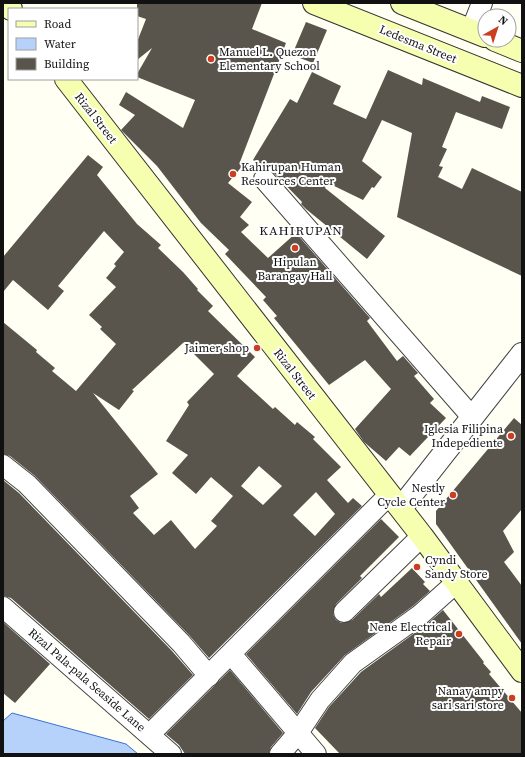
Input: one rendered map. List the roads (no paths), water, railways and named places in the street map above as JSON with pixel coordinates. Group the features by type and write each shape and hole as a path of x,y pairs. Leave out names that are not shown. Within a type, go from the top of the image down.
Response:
{"main road":[{"name":"Ledesma Street","path":"314,3 522,86"},
{"path":"402,3 477,33"},
{"name":"Rizal Street","path":"67,80 422,536 522,671"}],"street":[{"path":"264,179 472,417"},
{"path":"150,734 231,654 395,502 472,417 521,357"},
{"path":"3,465 27,484 181,643 209,676"},
{"path":"344,612 422,536"},
{"path":"280,754 298,733 320,700 353,663 420,615 457,582"},
{"name":"Rizal Pala-pala Seaside Lane","path":"3,607 150,734 171,754"},
{"path":"231,654 316,754"}],"water":[{"path":"12,713 126,744 138,754 3,754 3,721"}],"place":[{"name":"Manuel L. Quezon Elementary School","path":"211,59"},
{"name":"Kahirupan Human Resources Center","path":"233,174"},
{"name":"Hipulan Barangay Hall","path":"295,248"},
{"name":"Jaimer shop","path":"257,348"},
{"name":"Iglesia Filipina Indepediente","path":"511,436"},
{"name":"Nestly Cycle Center","path":"453,495"},
{"name":"Cyndi Sandy Store","path":"417,567"},
{"name":"Nene Electrical Repair","path":"459,634"},
{"name":"Nanay ampy sari sari store","path":"512,698"}],"district":[{"name":"KAHIRUPAN","path":"301,230"}]}
